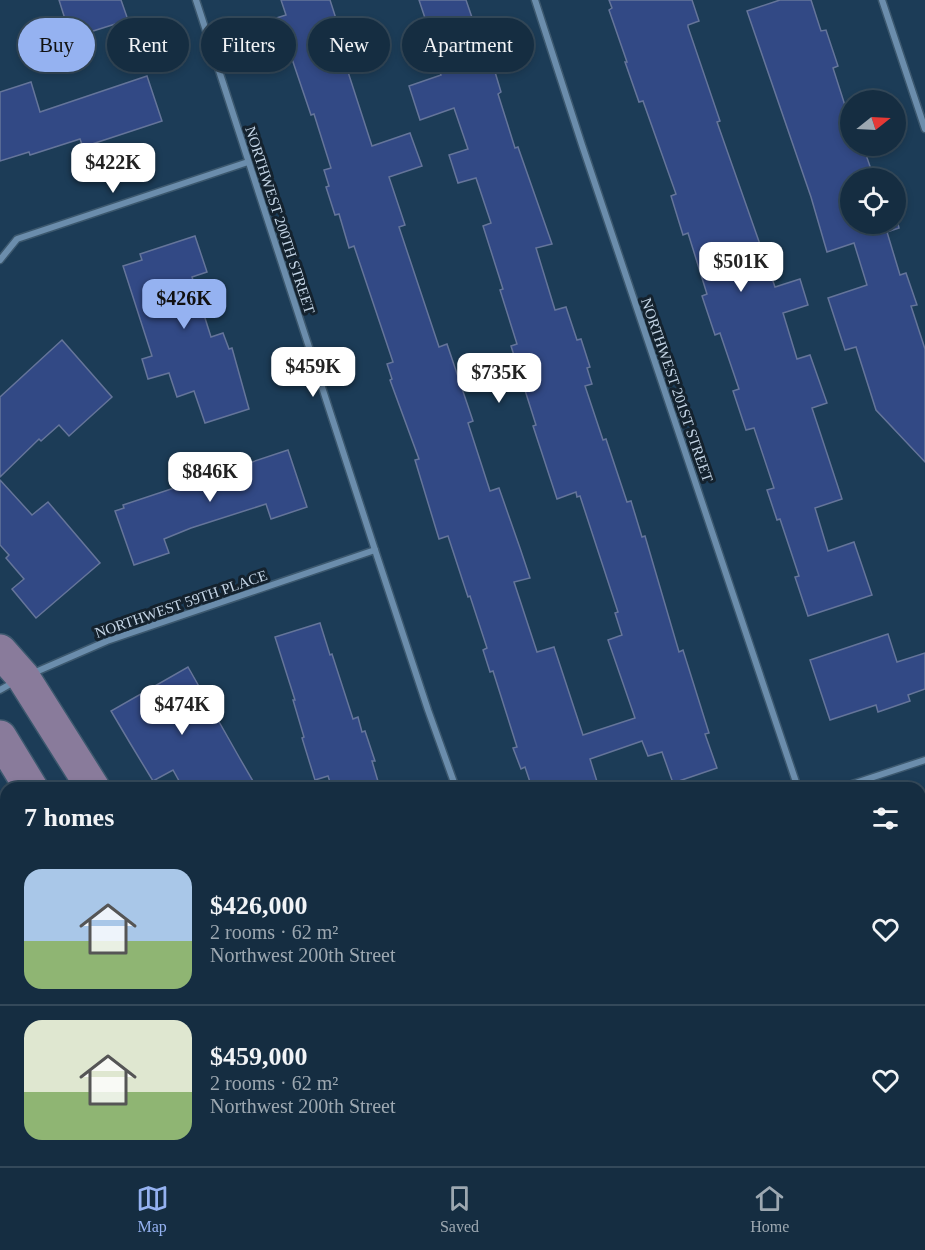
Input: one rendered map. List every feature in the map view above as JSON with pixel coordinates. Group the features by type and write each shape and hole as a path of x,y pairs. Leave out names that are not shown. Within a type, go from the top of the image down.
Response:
{"street":[{"name":"NORTHWEST 200TH STREET","path":"196,0 375,550 454,782"},
{"name":"NORTHWEST 201ST STREET","path":"535,0 589,168 796,782"},
{"path":"882,0 925,129"},
{"path":"0,260 17,239 248,162"},
{"name":"NORTHWEST 59TH PLACE","path":"11,684 107,642 375,550"},
{"path":"0,651 11,684 88,782"},
{"path":"0,737 27,782"},
{"path":"858,782 925,760"}],"building":[{"path":"59,0 121,0 127,18 107,18 107,27 95,30 95,18 65,18"},
{"path":"281,0 330,0 336,18 308,18 308,72 348,72 372,146 410,133 422,166 389,177 405,225 399,227 439,347 447,344 473,421 468,423 490,491 499,488 530,578 514,582 537,652 554,647 583,735 635,718 608,640 622,635 615,613 618,612 580,496 577,497 576,492 557,499 533,426 536,425 511,346 517,344 483,226 491,223 476,178 458,183 449,155 468,149 454,108 420,120 409,86 441,75 440,72 495,72 501,92 498,94 515,148 518,147 552,244 536,248 555,310 566,307 577,340 581,339 590,367 587,368 592,384 585,386 627,502 631,501 642,537 645,536 679,652 683,650 709,733 705,734 717,768 673,782 662,752 648,756 642,741 590,759 597,782 530,782 525,767 521,769 513,748 517,747 493,671 490,672 483,650 487,648 470,596 468,597 448,536 439,539 415,460 419,459 390,380 392,379 387,364 393,362 354,246 349,248 339,214 335,215 326,187 329,186 324,170 331,168 314,114 311,115 296,71 296,18 276,18 286,15"},
{"path":"419,0 466,0 472,18 425,18"},
{"path":"609,0 692,0 699,21 688,27 720,121 717,122 775,287 800,279 808,305 783,313 797,359 810,355 827,403 812,408 842,499 815,508 828,551 854,542 872,595 808,616 795,577 799,576 780,519 777,520 767,490 774,488 754,428 746,430 733,391 739,389 720,333 715,335 702,296 707,294 688,233 683,235 671,196 676,194 643,101 639,102 625,62 627,62 609,10 612,8"},
{"path":"780,0 811,0 821,31 826,30 838,66 833,68 840,90 840,156 866,156 871,168 840,168 840,234 888,234 900,275 906,273 917,305 911,306 925,349 925,462 876,410 856,347 845,350 828,298 867,285 854,243 827,252 811,197 747,11"},
{"path":"147,76 162,121 83,147 80,139 30,155 29,152 0,161 0,92 31,82 40,112"},
{"path":"195,236 207,272 192,277 211,337 223,333 229,349 232,348 249,409 205,423 194,391 177,397 169,373 148,379 142,359 152,356 123,266 142,260 140,254"},
{"path":"62,340 112,397 69,436 59,425 41,441 39,439 0,477 0,397"},
{"path":"288,450 307,507 271,519 266,504 191,528 164,539 169,553 134,565 115,511 124,508 123,505"},
{"path":"0,480 32,515 48,502 100,563 36,618 12,589 24,579 6,558 9,555 0,545"},
{"path":"320,623 353,719 358,717 362,732 365,731 375,761 372,761 378,782 330,782 328,776 315,780 302,738 304,737 293,700 295,700 275,637"},
{"path":"888,634 897,662 925,653 925,689 908,695 910,701 878,712 876,705 830,720 810,660"},
{"path":"188,667 254,782 180,782 173,770 153,781 111,711"}]}
